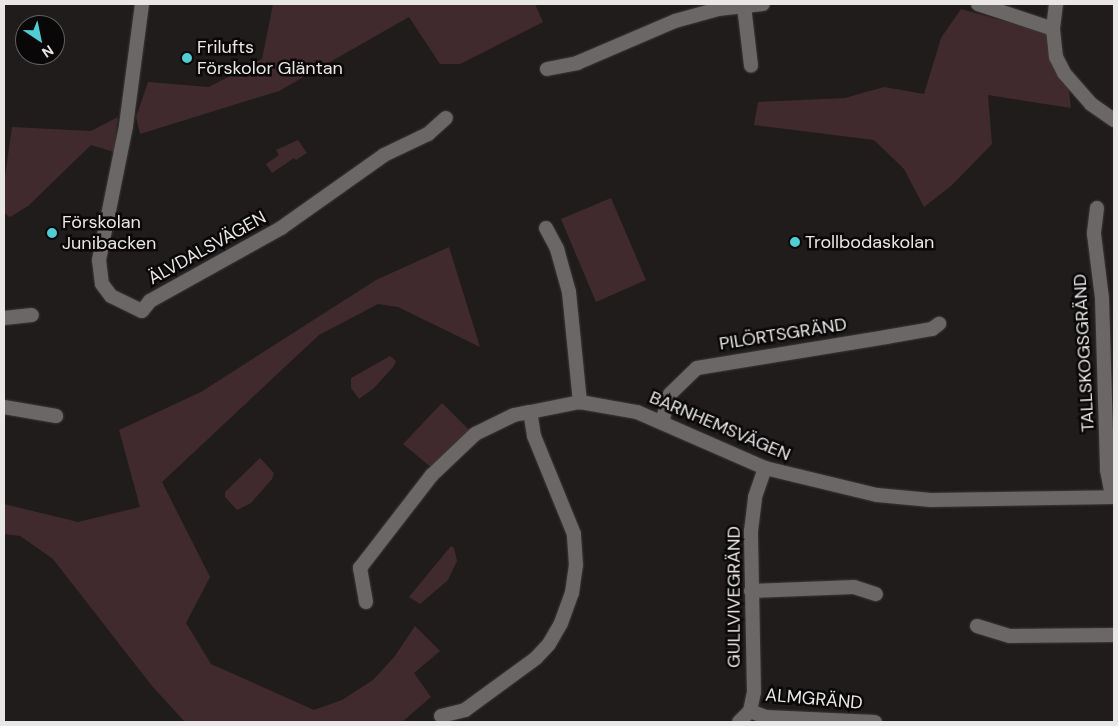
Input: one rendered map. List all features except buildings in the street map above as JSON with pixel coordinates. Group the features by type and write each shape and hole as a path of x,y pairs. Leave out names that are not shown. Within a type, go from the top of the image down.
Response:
{"street":[{"name":"ÄLVDALSVÄGEN","path":"142,4 126,126 99,260 102,284 111,296 142,311 150,301 281,228 384,155 428,134 446,118"},
{"path":"547,69 577,63 675,21 744,6 763,4"},
{"path":"978,4 1053,29"},
{"path":"1056,4 1053,29 1056,57 1064,73 1091,104 1114,120"},
{"path":"744,6 751,66"},
{"name":"TALLSKOGSGRÄND","path":"1097,208 1094,234 1102,298 1107,470 1113,496"},
{"path":"366,602 359,579 360,568 365,558 443,463 475,434 514,415 580,402 569,292 558,249 546,228"},
{"path":"4,318 32,315"},
{"name":"PILÖRTSGRÄND","path":"662,422 670,394 697,368 932,329 939,324"},
{"name":"BARNHEMSVÄGEN","path":"580,402 637,412 765,468 877,495 948,500 1113,496"},
{"path":"4,407 56,416"},
{"path":"441,716 466,710 536,658 549,644 572,593 576,565 574,534 534,436 530,412"},
{"name":"GULLVIVEGRÄND","path":"750,711 754,692 750,591 751,530 755,497 765,468"},
{"path":"750,591 854,587 876,594"},
{"path":"977,626 1010,636 1114,635"},
{"path":"740,722 750,711"},
{"name":"ALMGRÄND","path":"750,711 766,718 875,722"}],"shaded area":[{"path":"273,4 535,4 543,22 460,64 440,64 409,17 279,91 140,134 136,117 148,82 209,87 262,59"},
{"path":"961,9 1046,33 1048,51 1069,91 1071,108 988,95 992,144 951,186 924,207 904,169 874,140 754,125 758,102 845,98 884,87 924,94 941,38"},
{"path":"118,117 114,152 91,145 28,206 10,217 4,213 4,183 12,127 91,131"},
{"path":"298,140 307,153 296,160 294,158 272,173 266,164 279,155 276,150"},
{"path":"611,198 646,280 596,302 561,219"},
{"path":"449,247 480,347 398,307 378,304 319,335 162,482 210,577 186,623 211,664 314,710 342,700 373,680 395,656 415,626 440,651 414,673 431,697 402,722 185,722 152,686 53,559 20,536 4,534 4,504 78,522 140,507 119,430 201,392 376,280"},
{"path":"390,356 396,361 394,366 374,388 359,399 351,388 351,378"},
{"path":"442,403 470,431 432,468 403,444"},
{"path":"260,458 274,473 272,479 251,503 237,510 225,497 225,492"},
{"path":"451,546 454,548 457,561 448,580 420,604 409,597"}],"place":[{"name":"Frilufts Förskolor Gläntan","path":"187,58"},
{"name":"Förskolan Junibacken","path":"52,233"},
{"name":"Trollbodaskolan","path":"795,242"}]}
